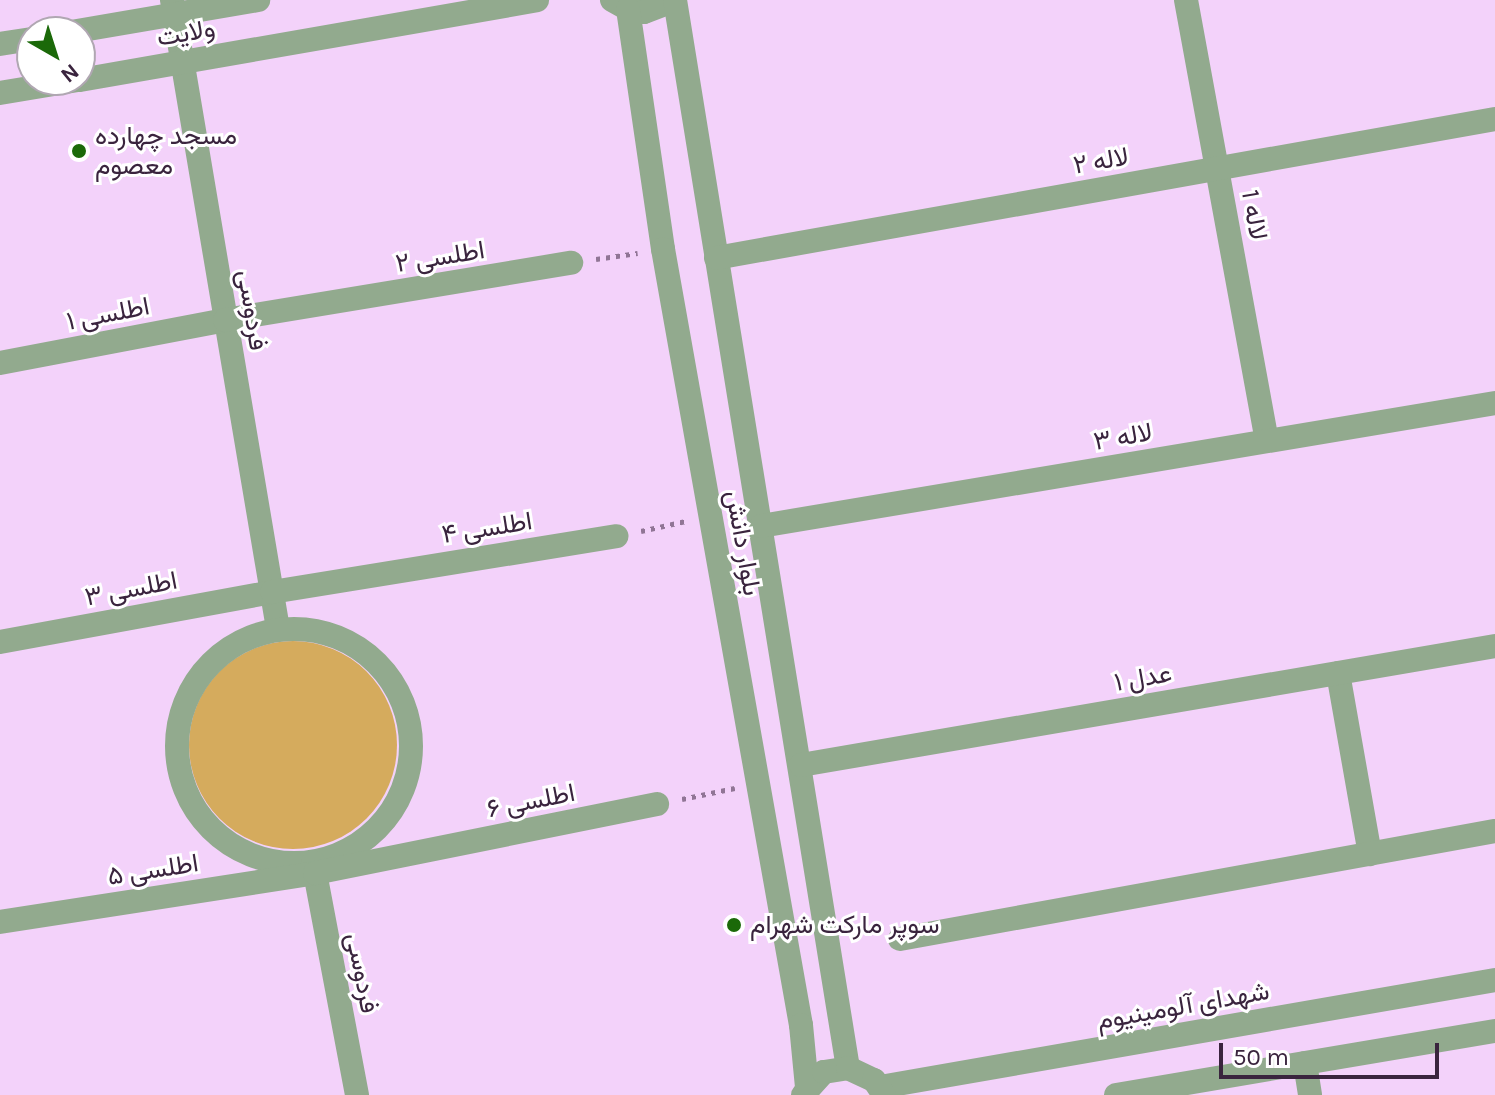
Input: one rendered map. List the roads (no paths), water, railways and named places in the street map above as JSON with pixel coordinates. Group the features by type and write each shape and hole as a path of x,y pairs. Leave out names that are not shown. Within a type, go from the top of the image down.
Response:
{"street":[{"name":"ولایت","path":"96,26 174,7 258,0"},
{"name":"ولایت","path":"96,77 537,0"},
{"path":"620,4 644,12 675,0"},
{"name":"بلوار دانش","path":"675,0 848,1068"},
{"name":"لاله 1","path":"1186,0 1267,441"},
{"name":"بلوار دانش","path":"620,4 801,1025 805,1091"},
{"name":"فردوسی","path":"174,7 278,629"},
{"name":"لاله ۲","path":"716,258 1495,119"},
{"name":"اطلسی ۲","path":"225,320 571,263"},
{"name":"اطلسی ۱","path":"0,363 225,320"},
{"name":"لاله ۳","path":"761,526 1495,403"},
{"name":"اطلسی ۴","path":"272,592 616,536"},
{"name":"اطلسی ۳","path":"0,642 272,592"},
{"path":"278,629 319,630 357,645 387,672 407,708 413,748 405,788 383,823 352,849 314,868 276,862 240,850 210,829 189,799 178,763 182,715 190,691 212,661 243,640 278,629"},
{"name":"عدل ۱","path":"801,765 1495,646"},
{"path":"1338,673 1370,854"},
{"name":"اطلسی ۶","path":"314,868 657,804"},
{"path":"900,939 1495,831"},
{"name":"فردوسی","path":"314,868 357,1095"},
{"name":"اطلسی ۵","path":"0,922 314,868"},
{"name":"شهدای آلومینیوم","path":"882,1091 1495,980"},
{"path":"1116,1095 1495,1031"},
{"path":"1305,1063 1310,1095"},
{"path":"805,1091 824,1072 848,1068 866,1074 882,1091"}],"place":[{"name":"مسجد چهارده معصوم","path":"79,151"},
{"name":"سوپر مارکت شهرام","path":"734,925"}]}
